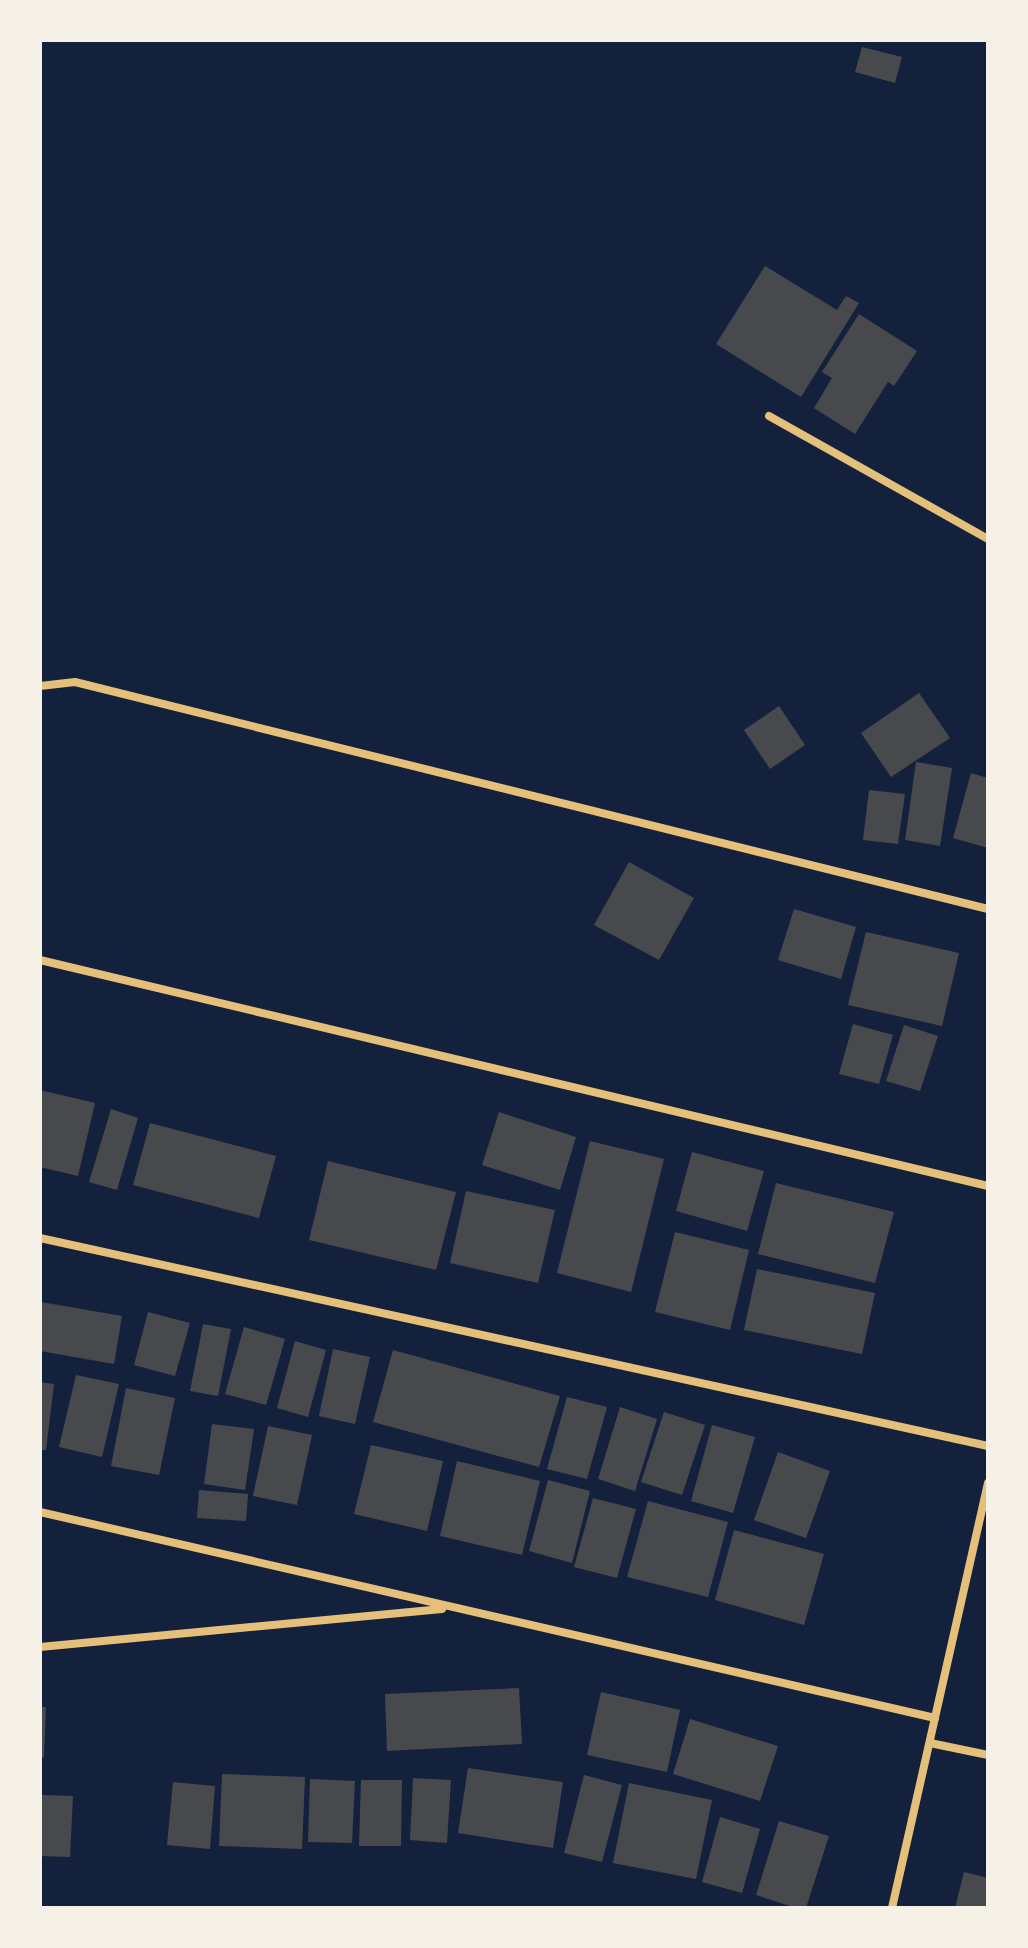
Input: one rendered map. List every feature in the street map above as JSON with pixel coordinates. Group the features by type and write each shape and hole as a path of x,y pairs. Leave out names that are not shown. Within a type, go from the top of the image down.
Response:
{"street":[{"path":"769,416 988,539"},
{"path":"40,686 75,682 988,909"},
{"path":"40,960 988,1186"},
{"path":"40,1238 988,1446"},
{"path":"892,1908 985,1512 988,1483"},
{"path":"40,1512 935,1718"},
{"path":"40,1647 451,1609"},
{"path":"930,1743 988,1755"}],"building":[{"path":"862,47 902,57 895,83 855,72"},
{"path":"765,266 837,310 846,296 859,303 801,397 716,344"},
{"path":"859,314 917,351 894,386 888,382 855,434 814,408 832,378 822,372"},
{"path":"919,693 950,738 891,777 861,733"},
{"path":"779,706 805,745 770,769 744,730"},
{"path":"916,762 952,768 940,846 905,840"},
{"path":"971,773 988,778 988,848 953,838"},
{"path":"869,790 905,794 898,844 863,840"},
{"path":"629,862 694,898 659,960 594,925"},
{"path":"794,909 856,927 841,979 778,960"},
{"path":"866,932 959,953 942,1026 848,1005"},
{"path":"853,1024 893,1035 879,1084 839,1074"},
{"path":"904,1025 938,1036 920,1091 886,1081"},
{"path":"40,1090 95,1103 78,1176 40,1167"},
{"path":"111,1109 138,1118 117,1190 89,1182"},
{"path":"499,1112 576,1137 560,1190 482,1165"},
{"path":"150,1123 276,1156 259,1218 133,1185"},
{"path":"590,1141 664,1159 631,1292 557,1273"},
{"path":"692,1152 764,1171 747,1231 676,1211"},
{"path":"328,1161 456,1192 436,1270 309,1240"},
{"path":"776,1183 894,1212 875,1283 758,1254"},
{"path":"466,1191 555,1210 538,1283 450,1263"},
{"path":"675,1232 749,1250 730,1330 655,1312"},
{"path":"757,1269 875,1293 862,1354 744,1330"},
{"path":"41,1302 122,1316 114,1364 40,1351"},
{"path":"148,1312 190,1323 175,1376 134,1365"},
{"path":"203,1324 231,1329 218,1396 190,1391"},
{"path":"244,1327 285,1339 266,1405 225,1394"},
{"path":"295,1341 326,1350 308,1417 277,1408"},
{"path":"333,1349 370,1357 355,1424 319,1416"},
{"path":"393,1350 560,1396 539,1467 373,1422"},
{"path":"76,1375 119,1384 102,1457 59,1447"},
{"path":"40,1382 54,1384 46,1450 40,1450"},
{"path":"126,1388 175,1398 159,1475 111,1466"},
{"path":"567,1397 607,1407 587,1479 547,1469"},
{"path":"620,1407 657,1419 635,1491 598,1479"},
{"path":"664,1412 705,1425 682,1495 641,1482"},
{"path":"212,1424 254,1429 245,1490 204,1484"},
{"path":"712,1425 755,1437 733,1513 691,1501"},
{"path":"268,1426 312,1435 297,1505 253,1496"},
{"path":"371,1445 443,1461 427,1531 354,1514"},
{"path":"778,1452 830,1471 806,1538 754,1520"},
{"path":"457,1461 540,1481 522,1555 440,1536"},
{"path":"548,1480 590,1491 572,1563 529,1551"},
{"path":"199,1490 248,1494 246,1521 197,1518"},
{"path":"593,1498 636,1509 617,1578 574,1567"},
{"path":"648,1501 728,1522 708,1597 627,1577"},
{"path":"734,1530 824,1554 804,1625 715,1600"},
{"path":"519,1688 522,1744 387,1751 385,1694"},
{"path":"601,1692 680,1710 667,1772 587,1755"},
{"path":"40,1707 46,1707 44,1758 40,1757"},
{"path":"690,1719 778,1746 760,1801 673,1774"},
{"path":"468,1768 563,1782 553,1848 458,1833"},
{"path":"222,1774 305,1777 302,1849 219,1846"},
{"path":"584,1775 622,1785 602,1862 564,1853"},
{"path":"413,1778 451,1780 447,1843 410,1840"},
{"path":"310,1779 355,1781 352,1843 308,1842"},
{"path":"361,1780 402,1780 401,1846 359,1846"},
{"path":"173,1782 215,1786 210,1849 167,1845"},
{"path":"629,1783 712,1800 696,1879 613,1863"},
{"path":"40,1795 73,1796 70,1857 40,1856"},
{"path":"720,1817 760,1829 742,1893 702,1882"},
{"path":"779,1821 829,1836 806,1908 796,1908 756,1895"},
{"path":"964,1872 988,1878 988,1908 955,1908"}]}
